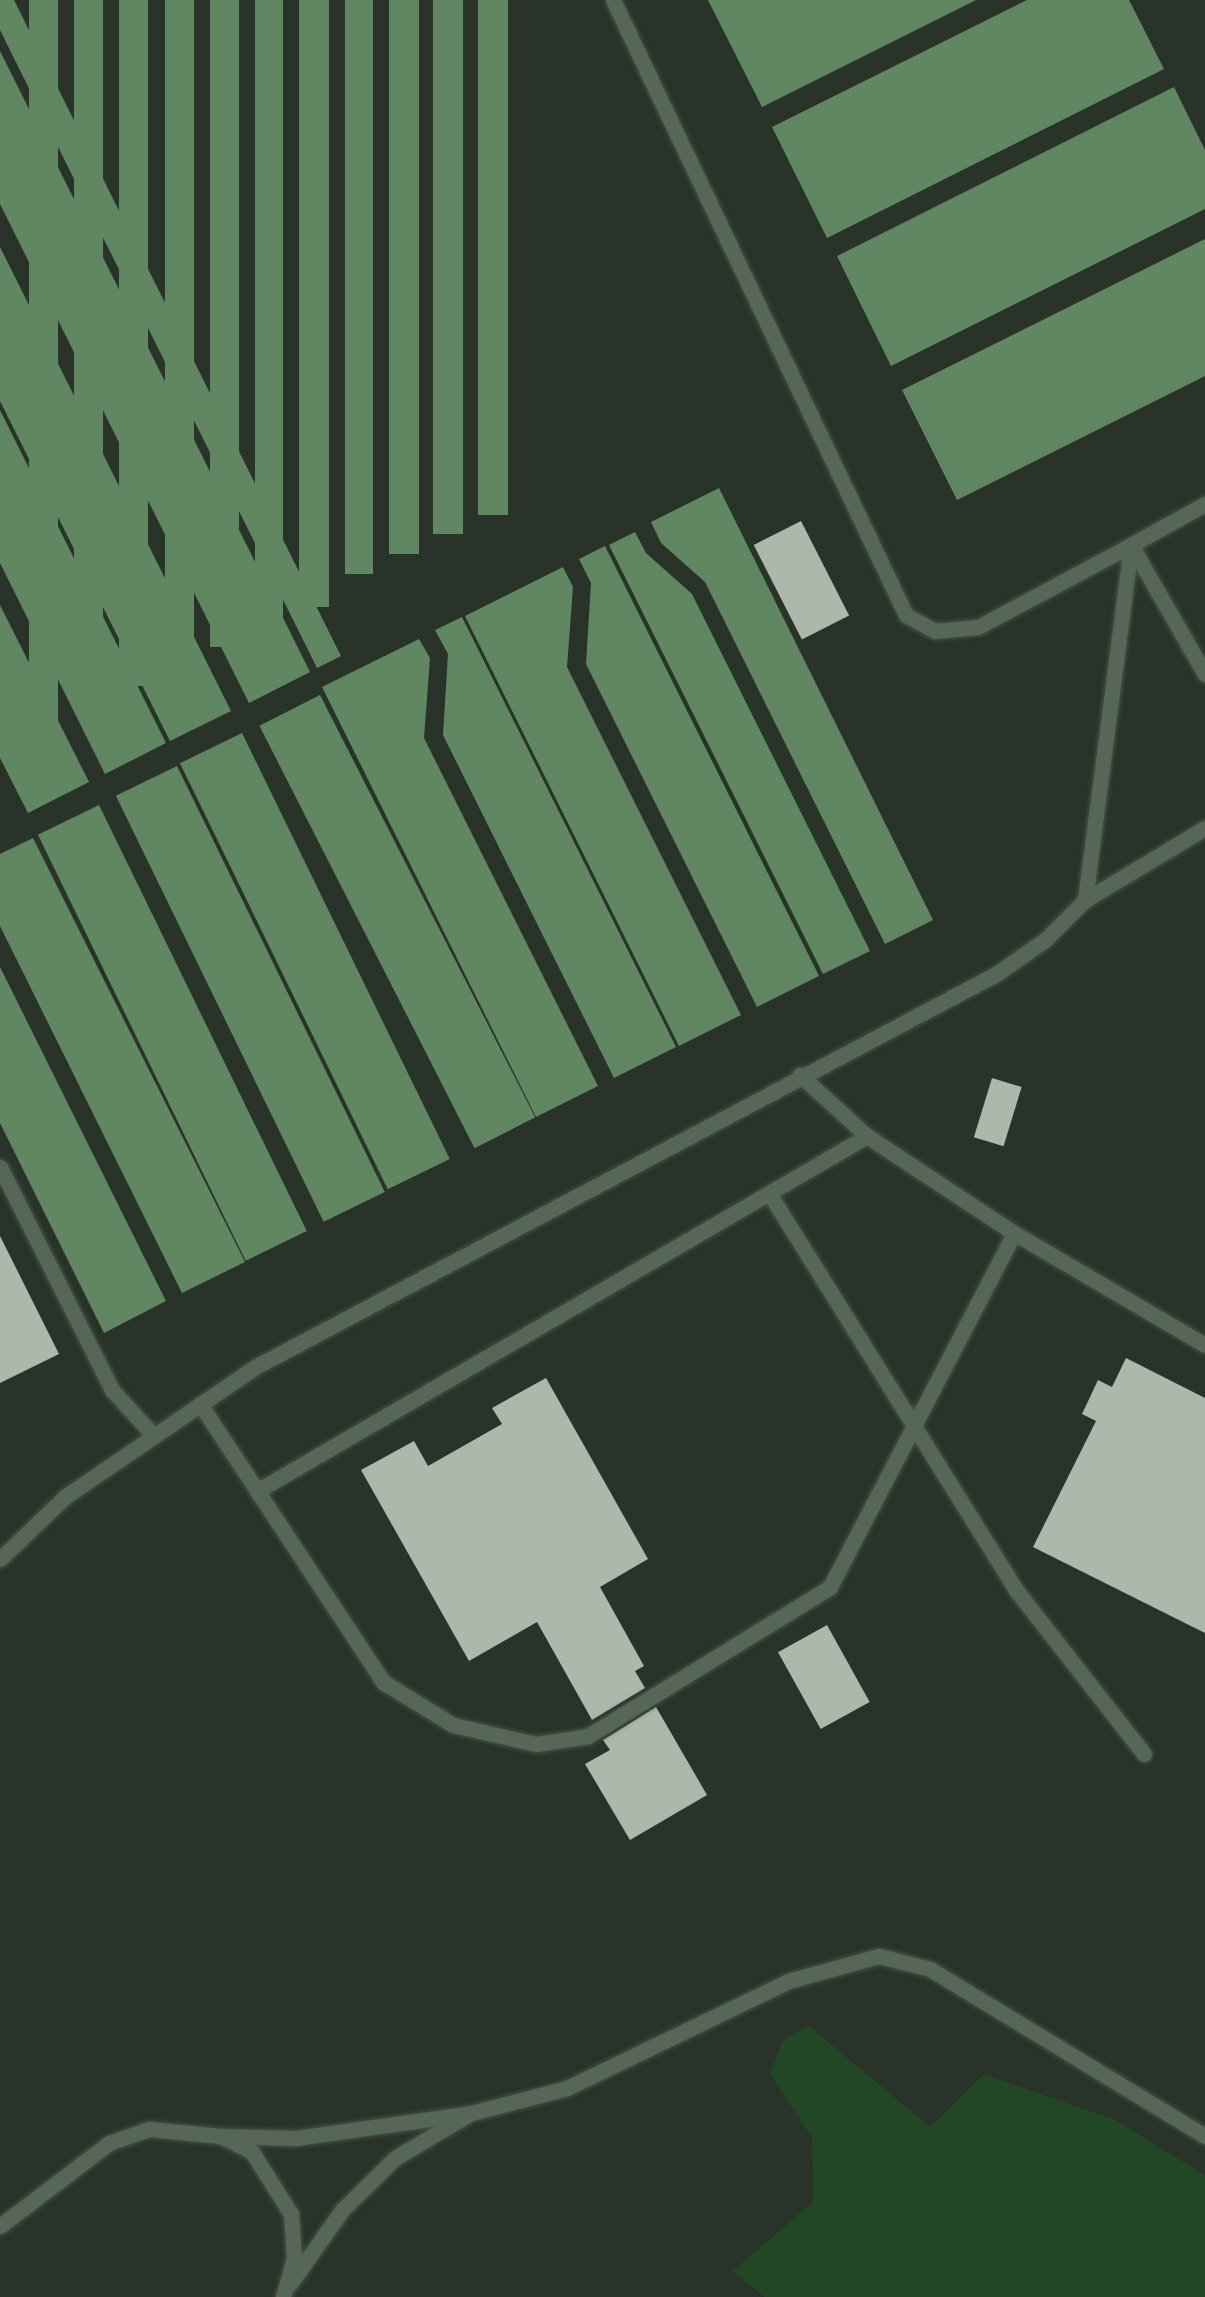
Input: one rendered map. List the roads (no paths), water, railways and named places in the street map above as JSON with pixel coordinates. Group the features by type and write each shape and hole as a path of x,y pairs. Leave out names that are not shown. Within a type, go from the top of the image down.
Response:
{"lane":[{"path":"613,0 906,616 934,631 978,627 1205,504"},
{"path":"1132,545 1205,674"},
{"path":"1084,900 1132,545"},
{"path":"0,1559 66,1496 255,1367 996,974 1084,900 1205,828"},
{"path":"800,1075 867,1136 1014,1234 1205,1345"},
{"path":"257,1491 867,1136"},
{"path":"0,1168 112,1390 154,1436"},
{"path":"769,1193 911,1432 1016,1590 1144,1754"},
{"path":"200,1404 383,1682 453,1725 536,1744 588,1736 823,1594 1014,1234"},
{"path":"1186,1336 1205,1334"},
{"path":"0,2226 109,2143 149,2129 296,2138 472,2113 567,2088 788,1981 880,1956 930,1969 1205,2136"},
{"path":"286,2290 342,2210 395,2158 472,2113"},
{"path":"221,2136 252,2152 283,2194 295,2234 286,2290"}]}
